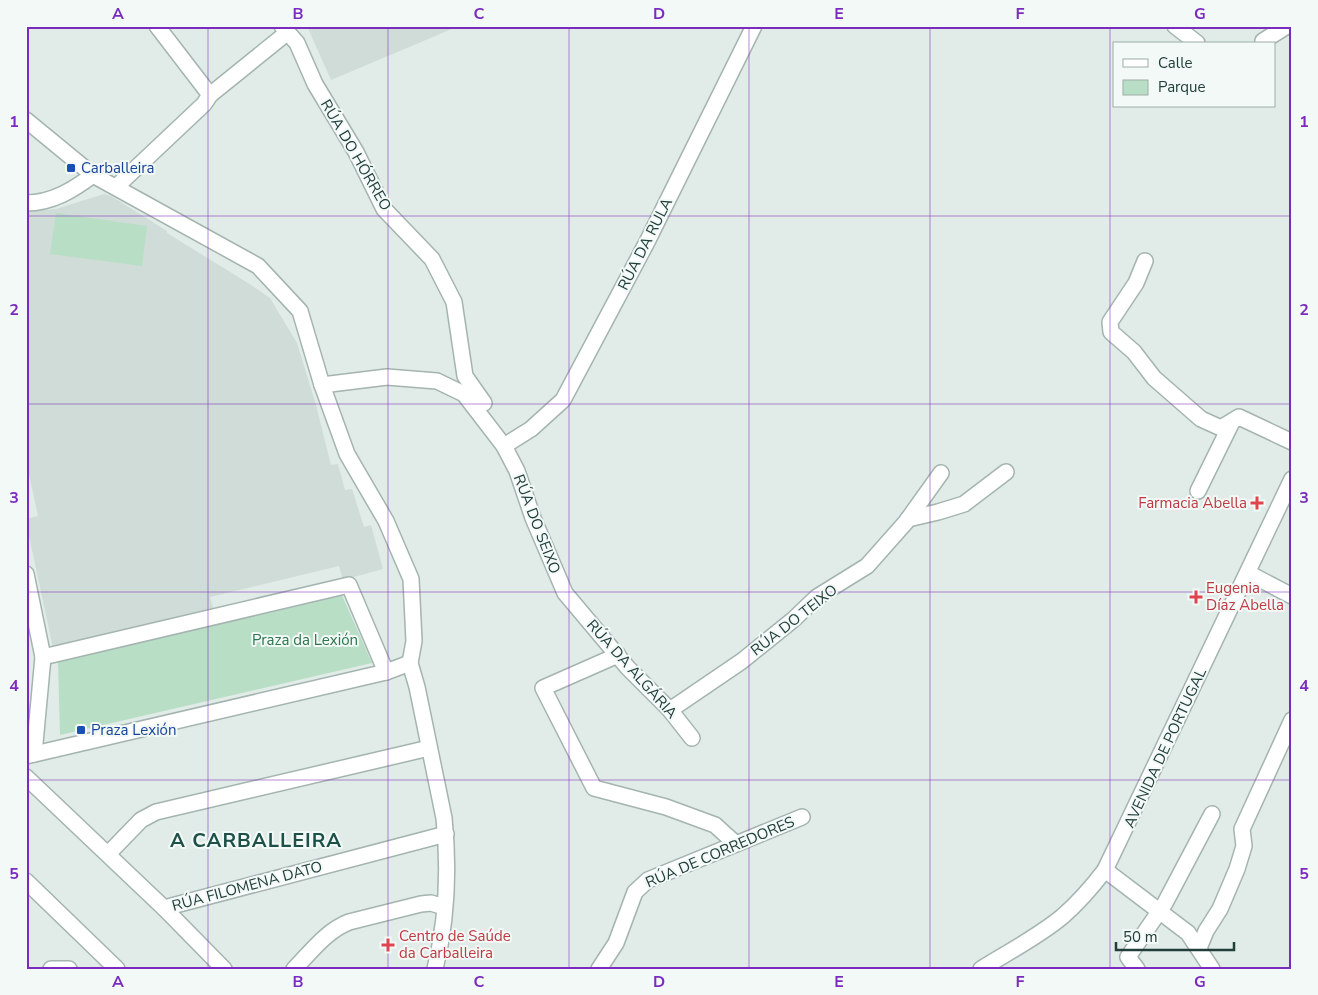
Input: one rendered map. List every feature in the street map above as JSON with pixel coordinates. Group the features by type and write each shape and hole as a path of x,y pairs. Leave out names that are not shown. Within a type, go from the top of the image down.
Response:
{"street":[{"path":"157,26 210,95"},
{"name":"RÚA DA RULA","path":"507,443 531,429 563,400 648,242 754,26"},
{"path":"1176,26 1197,42"},
{"path":"1263,41 1287,26"},
{"path":"116,187 204,104 210,95 285,29"},
{"name":"RÚA DO HÓRREO","path":"285,29 297,43 315,84 356,152 384,209 432,259 454,302 465,376 473,389"},
{"path":"26,120 93,175 258,266 300,312 322,385 347,454 386,521 411,579 414,641 410,664 417,687 446,834 448,876 435,969"},
{"path":"26,203 39,203 73,190 93,175"},
{"path":"1145,261 1136,283 1110,322 1111,332 1134,352 1154,378 1201,419 1221,428 1239,417 1292,442"},
{"name":"RÚA DO SEIXO","path":"322,385 388,377 437,381 464,394 507,443"},
{"name":"RÚA DO SEIXO","path":"473,389 507,443 533,518 565,593 572,601"},
{"path":"1198,491 1232,422"},
{"path":"908,519 964,504 1006,472"},
{"name":"RÚA DO TEIXO","path":"670,710 742,661 794,619 817,597 867,566 908,519 941,474"},
{"name":"AVENIDA DE PORTUGAL","path":"981,969 1048,927 1062,916 1090,890 1105,870 1292,480"},
{"path":"1248,573 1292,596"},
{"path":"26,574 43,657 30,755 386,672 410,664"},
{"path":"43,657 349,585 386,672"},
{"name":"RÚA DA ALGÁRIA","path":"572,601 628,668 670,710 692,738"},
{"path":"618,655 542,688 594,788 666,807 715,825 736,844"},
{"path":"1198,948 1220,909 1237,869 1244,846 1242,828 1292,720"},
{"path":"108,854 141,820 156,812 429,748"},
{"path":"26,777 164,908 224,969"},
{"path":"1137,969 1128,957 1165,903 1212,814"},
{"name":"RÚA DE CORREDORES","path":"599,969 616,943 629,905 641,885 660,874 802,817"},
{"name":"RÚA FILOMENA DATO","path":"164,908 446,834"},
{"path":"1105,870 1188,933 1212,969"},
{"path":"26,881 117,969"},
{"path":"294,969 330,932 339,926 421,904 431,903 444,907"},
{"path":"1188,933 1198,935 1206,931"},
{"path":"51,969 69,969"}],"shaded area":[{"path":"307,26 459,26 331,80"},
{"path":"104,194 111,196 167,231 167,233 270,298 297,343 316,405 331,465 338,464 345,490 352,489 364,527 371,525 383,569 343,580 339,566 210,597 213,608 53,648 26,522 26,519 38,516 28,470 26,470 26,211 56,209"}],"green space":[{"path":"56,213 147,226 142,266 50,254"},
{"name":"Praza da Lexión","path":"341,593 372,663 60,735 58,662"}],"place":[{"name":"Carballeira","path":"71,168"},
{"name":"Farmacia Abella","path":"1257,503"},
{"name":"Eugenia Díaz Abella","path":"1196,597"},
{"name":"Praza Lexión","path":"81,730"},
{"name":"Centro de Saúde da Carballeira","path":"388,945"}],"district":[{"name":"A CARBALLEIRA","path":"256,840"}]}
